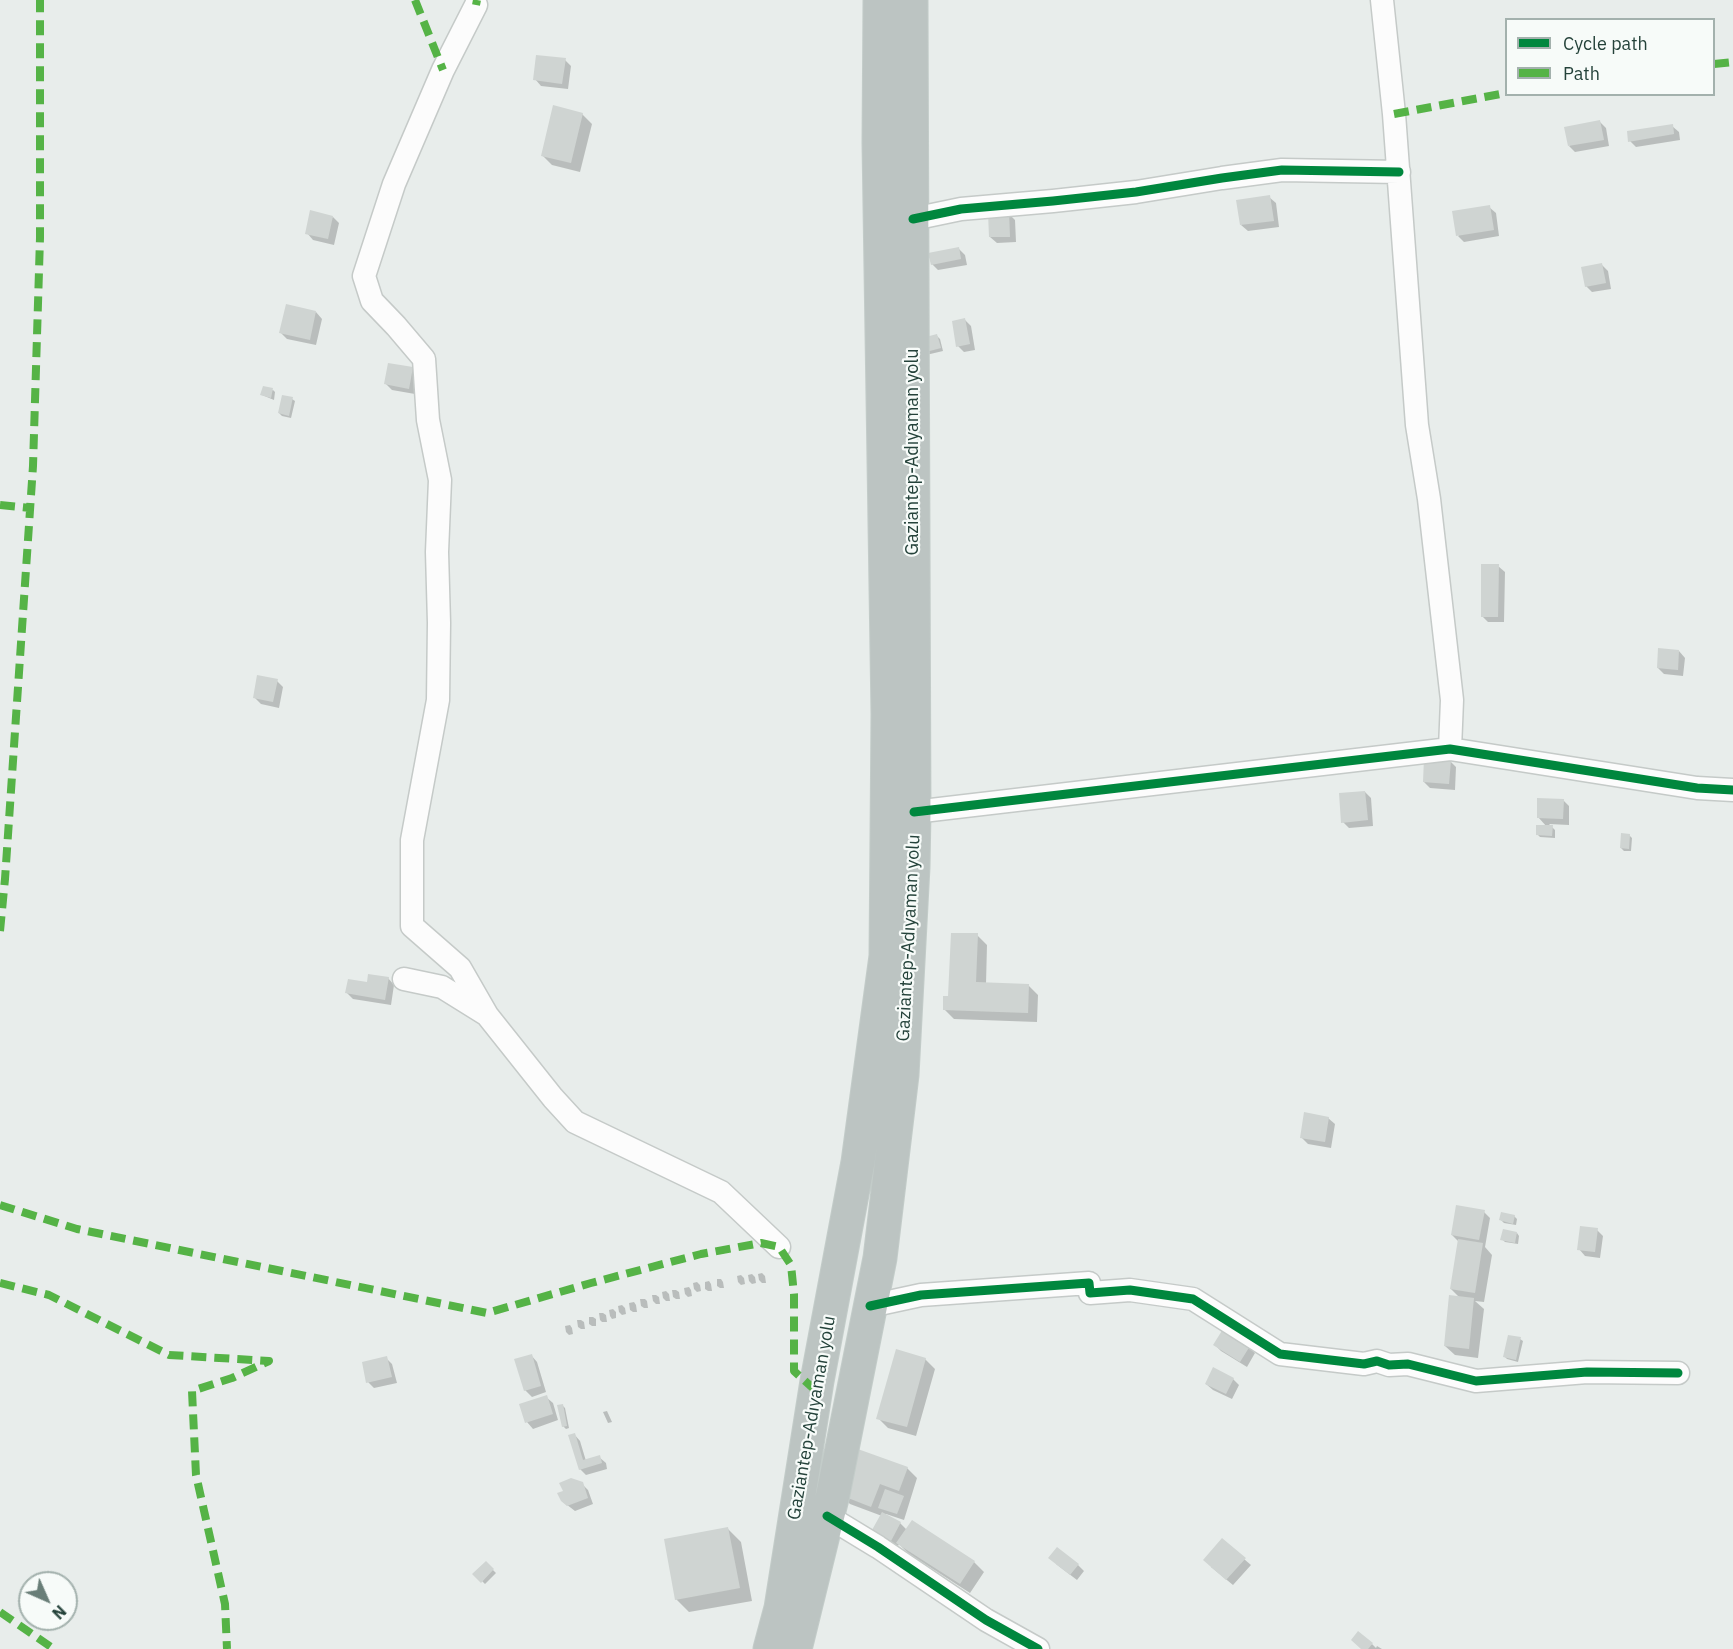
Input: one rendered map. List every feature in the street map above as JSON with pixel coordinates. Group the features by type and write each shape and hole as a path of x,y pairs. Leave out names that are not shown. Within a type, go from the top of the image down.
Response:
{"highway":[{"name":"Gaziantep-Adıyaman yolu","path":"770,1649 781,1608 817,1381 858,1161 886,957 888,714 879,143 880,0"},
{"name":"Gaziantep-Adıyaman yolu","path":"795,1649 827,1516 880,1258 902,1075 914,812 911,0"}],"street":[{"path":"1382,0 1399,172 1417,425 1429,499 1452,700 1450,749"},
{"path":"476,5 443,70 394,184 364,276 372,302 424,359 428,420 440,480 436,552 439,623 438,700 412,840 412,926 460,968 487,1015 575,1122 721,1192 779,1247"},
{"path":"913,219 961,208 1136,192 1222,177 1282,170 1399,172"},
{"path":"914,812 1450,749 1697,788 1733,790"},
{"path":"404,979 442,987 487,1015"},
{"path":"870,1306 921,1295 1089,1283 1090,1293 1130,1290 1193,1299 1281,1354 1364,1364 1377,1361 1389,1365 1408,1364 1476,1380 1587,1372 1678,1373"},
{"path":"827,1516 878,1547 986,1620 1038,1649"}],"building":[{"path":"536,55 566,58 562,84 533,80"},
{"path":"553,105 583,113 571,163 541,156"},
{"path":"1600,120 1604,140 1568,146 1564,127"},
{"path":"1673,124 1674,134 1628,142 1627,131"},
{"path":"1270,195 1274,221 1240,225 1236,200"},
{"path":"1490,205 1494,230 1456,236 1452,211"},
{"path":"310,210 333,216 328,239 305,234"},
{"path":"1009,212 1010,237 989,237 988,213"},
{"path":"959,247 961,259 931,265 928,253"},
{"path":"1602,263 1606,283 1585,287 1581,267"},
{"path":"286,304 316,311 310,340 279,333"},
{"path":"965,318 970,344 956,347 952,321"},
{"path":"937,334 941,348 922,353 918,339"},
{"path":"388,363 413,367 409,389 384,384"},
{"path":"263,386 273,388 271,398 260,395"},
{"path":"282,395 293,397 289,416 278,413"},
{"path":"1481,564 1499,564 1498,617 1481,617"},
{"path":"1658,648 1679,650 1678,670 1657,668"},
{"path":"257,675 278,679 273,702 253,698"},
{"path":"1424,758 1451,760 1449,784 1423,782"},
{"path":"1365,791 1368,820 1341,823 1339,793"},
{"path":"1537,798 1564,799 1563,819 1537,818"},
{"path":"1536,825 1553,825 1552,836 1536,835"},
{"path":"1621,833 1630,834 1629,849 1620,848"},
{"path":"951,933 978,933 976,982 1029,984 1028,1013 943,1010 943,996 948,996"},
{"path":"368,974 389,977 385,1000 345,993 348,979 367,982"},
{"path":"1304,1112 1329,1117 1325,1142 1300,1138"},
{"path":"1456,1205 1485,1210 1479,1240 1451,1235"},
{"path":"1501,1212 1515,1215 1513,1224 1499,1220"},
{"path":"1580,1226 1598,1228 1595,1252 1577,1250"},
{"path":"1503,1229 1517,1232 1515,1243 1500,1240"},
{"path":"1458,1239 1483,1243 1475,1293 1450,1289"},
{"path":"1449,1295 1474,1298 1469,1349 1444,1346"},
{"path":"1223,1329 1250,1346 1240,1362 1213,1345"},
{"path":"1508,1335 1521,1337 1516,1360 1503,1357"},
{"path":"896,1349 926,1358 907,1427 876,1419"},
{"path":"532,1354 541,1386 524,1391 514,1359"},
{"path":"387,1356 392,1377 366,1383 362,1362"},
{"path":"1213,1367 1234,1378 1226,1394 1205,1384"},
{"path":"547,1395 553,1414 525,1423 519,1404"},
{"path":"563,1404 567,1426 562,1427 557,1405"},
{"path":"575,1433 583,1460 600,1455 602,1463 579,1470 568,1435"},
{"path":"855,1448 908,1467 899,1491 880,1484 871,1507 838,1494"},
{"path":"571,1478 583,1482 588,1498 567,1506 557,1493 563,1491 559,1483"},
{"path":"885,1489 904,1496 897,1514 878,1508"},
{"path":"882,1512 901,1522 891,1541 872,1530"},
{"path":"912,1520 975,1561 960,1584 896,1543"},
{"path":"728,1527 740,1588 675,1600 664,1539"},
{"path":"1222,1538 1246,1558 1226,1580 1203,1560"},
{"path":"1057,1547 1079,1564 1070,1575 1048,1558"},
{"path":"486,1561 494,1569 481,1583 472,1574"},
{"path":"1358,1631 1373,1643 1368,1649 1361,1649 1351,1640"}],"marked path":[{"path":"0,931 33,466 40,238 40,0"},
{"path":"415,0 443,70"},
{"path":"476,5 477,0"},
{"path":"1715,64 1733,62"},
{"path":"1394,114 1505,93"},
{"path":"0,505 31,508"},
{"path":"0,1205 77,1229 487,1313 701,1254 761,1243 779,1247 791,1265 794,1294 794,1371 816,1391"},
{"path":"0,1283 49,1295 169,1355 269,1361 232,1378 192,1391 196,1475 225,1604 227,1649"},
{"path":"0,1612 54,1649"}],"cycle path":[{"path":"913,219 961,209 1136,192 1282,170 1399,172"},
{"path":"914,812 1450,749 1697,788 1733,790"},
{"path":"870,1306 921,1295 1089,1283 1090,1293 1130,1290 1193,1299 1280,1354 1364,1364 1377,1361 1389,1365 1408,1364 1476,1381 1587,1372 1678,1373"},
{"path":"827,1516 878,1547 986,1620 1038,1649"}]}
